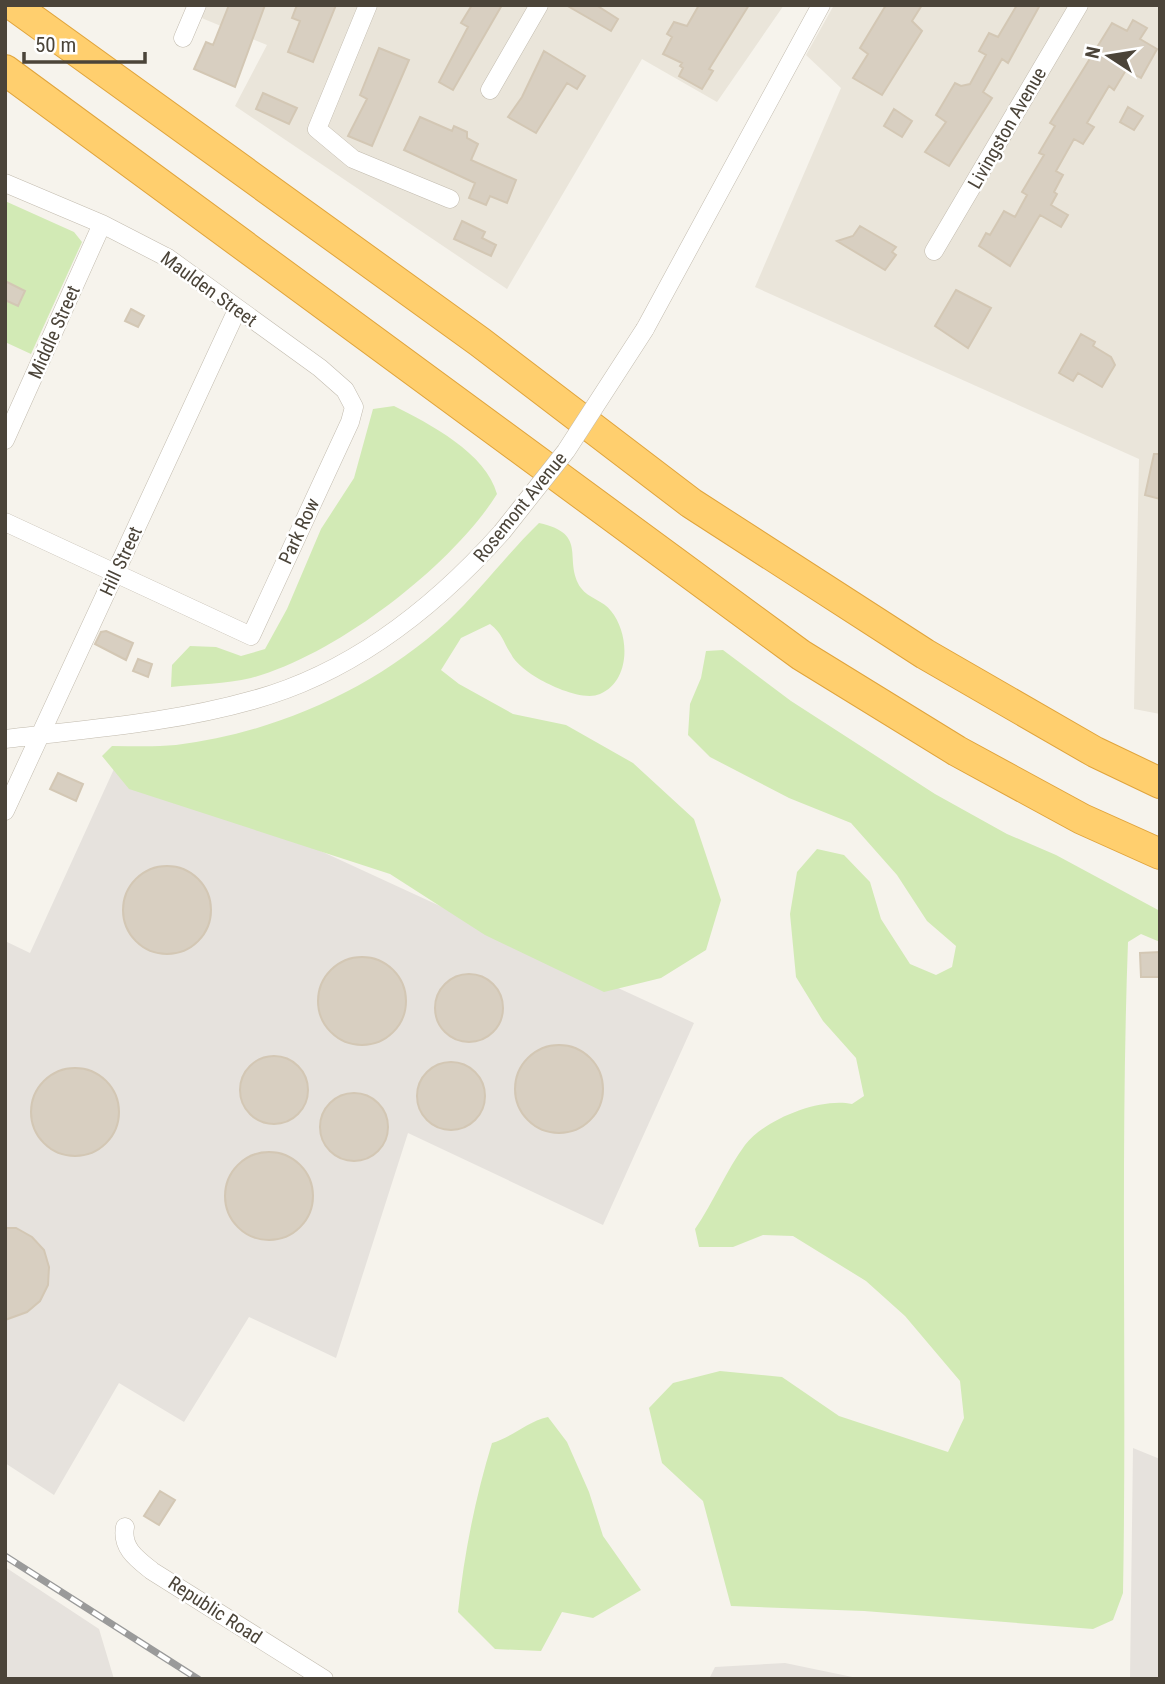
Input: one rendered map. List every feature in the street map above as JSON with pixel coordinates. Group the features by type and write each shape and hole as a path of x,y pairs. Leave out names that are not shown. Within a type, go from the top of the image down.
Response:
{"highway":[{"path":"13,5 480,342 691,503 875,624 1078,743 1160,783"},
{"path":"5,70 752,622 833,676 957,751 1082,819 1160,854"},
{"path":"1078,743 1160,770"},
{"path":"1082,819 1160,875"}],"street":[{"path":"183,38 197,5"},
{"path":"368,5 317,129 353,159 450,199"},
{"path":"490,90 539,5"},
{"name":"Rosemont Avenue","path":"5,739 178,717 253,700 290,688 353,657 416,615 446,591 502,532 566,451 645,329 821,5"},
{"name":"Livingston Avenue","path":"934,251 1079,5"},
{"name":"Maulden Street","path":"5,183 102,224 168,258 320,368 345,390 354,407"},
{"name":"Middle Street","path":"5,440 102,224"},
{"name":"Hill Street","path":"5,811 237,310"},
{"name":"Park Row","path":"115,574 251,636 350,422 354,407"},
{"path":"5,522 115,574"},
{"name":"Republic Road","path":"125,1527 123,1538 132,1555 324,1679"}],"shaded area":[{"path":"183,5 784,5 717,102 642,59 507,289 235,106 267,45 204,19"},
{"path":"834,5 1160,5 1160,714 1134,709 1139,459 755,287 841,88 806,55"},
{"path":"119,758 694,1023 603,1225 408,1133 336,1358 249,1317 184,1422 119,1383 54,1495 5,1463 5,941 30,953"},
{"path":"1133,1448 1160,1459 1160,1679 1130,1679"},
{"path":"5,1567 99,1629 114,1679 5,1679"},
{"path":"785,1663 862,1679 709,1679 715,1667"}],"green space":[{"path":"5,201 74,232 82,242 31,354 5,342"},
{"path":"394,406 455,441 481,465 497,494 477,522 422,578 389,605 319,650 284,667 251,678 171,687 172,665 190,646 216,647 241,656 265,649 287,609 321,529 354,478 373,409"},
{"path":"539,523 555,528 570,541 576,578 581,588 608,608 617,621 622,632 624,656 617,679 610,688 593,696 552,686 519,665 490,624 461,638 441,670 459,684 513,714 566,725 633,763 694,819 721,900 706,950 661,978 604,992 485,935 390,874 129,789 102,756 112,746 176,745 250,730 321,704 356,687 419,645 448,621"},
{"path":"723,650 791,701 935,794 1007,834 1056,855 1160,911 1160,942 1141,934 1128,942 1124,1105 1123,1593 1113,1620 1093,1629 864,1611 731,1606 703,1501 662,1463 649,1408 673,1383 720,1371 782,1377 839,1416 948,1452 964,1418 960,1381 905,1316 866,1281 793,1236 763,1235 733,1247 699,1247 695,1229 738,1154 754,1135 794,1112 825,1104 852,1104 864,1096 856,1058 823,1021 796,977 790,914 797,872 817,849 844,855 870,882 881,919 910,964 936,975 952,967 956,946 927,921 897,875 851,823 789,798 710,757 688,735 690,704 701,678 706,651"},
{"path":"548,1417 567,1442 589,1492 603,1536 641,1590 593,1618 562,1612 541,1651 495,1649 458,1612 475,1506 492,1443"}],"building":[{"path":"229,5 265,5 235,87 194,69 206,42 213,45"},
{"path":"297,5 336,5 313,62 288,52 300,21 292,18"},
{"path":"472,5 502,5 453,90 439,82 468,27 461,23"},
{"path":"566,5 596,5 618,19 611,31"},
{"path":"699,5 749,5 709,69 713,71 702,89 679,76 682,63 663,54 672,37 667,34 674,22 687,26"},
{"path":"886,5 922,5 912,21 922,31 882,95 853,78 868,54 860,48"},
{"path":"1017,5 1040,5 1008,63 1002,59 983,92 992,98 949,166 925,152 946,122 936,115 955,83 961,86 970,84 986,55 979,51 989,33 998,37"},
{"path":"1133,20 1147,28 1140,39 1157,49 1141,78 1126,70 1114,90 1109,86 1087,123 1094,127 1083,144 1074,139 1056,171 1063,175 1051,205 1068,215 1061,227 1040,215 1010,266 979,246 986,233 990,235 1004,211 1015,217 1027,195 1022,192 1044,155 1039,153 1055,126 1050,123 1112,23 1127,31"},
{"path":"379,48 409,60 372,146 348,136 367,99 360,95"},
{"path":"544,51 585,76 577,89 567,83 536,133 508,117 522,97"},
{"path":"263,93 297,108 289,124 256,109"},
{"path":"1128,107 1143,116 1134,130 1120,122"},
{"path":"894,109 912,121 902,137 884,126"},
{"path":"420,117 452,131 454,126 467,132 467,138 478,144 471,160 516,180 507,203 490,196 486,205 469,198 475,183 404,150"},
{"path":"462,221 485,232 482,238 496,245 491,256 454,239"},
{"path":"860,226 896,247 892,252 896,255 885,270 837,241 853,236"},
{"path":"5,281 25,291 18,306 5,300"},
{"path":"956,290 991,308 968,348 935,326"},
{"path":"131,309 144,316 138,327 125,321"},
{"path":"1081,334 1095,342 1093,346 1111,357 1115,365 1102,387 1078,373 1073,381 1059,373"},
{"path":"1154,454 1160,454 1160,499 1145,495"},
{"path":"106,631 133,643 126,660 95,644 101,632"},
{"path":"138,659 152,664 148,677 133,671"},
{"path":"58,773 83,784 76,801 50,789"},
{"path":"158,866 176,866 192,873 204,885 211,901 211,919 204,935 192,947 176,954 158,954 142,947 130,935 123,919 123,901 130,885 142,873"},
{"path":"1160,952 1160,977 1141,977 1140,953"},
{"path":"362,957 387,964 399,976 406,1001 399,1026 387,1038 362,1045 337,1038 325,1026 318,1001 325,976 337,964"},
{"path":"469,974 482,977 493,984 500,995 503,1008 500,1021 493,1032 482,1039 469,1042 456,1039 445,1032 438,1021 435,1008 438,995 445,984 456,977"},
{"path":"559,1045 576,1049 590,1058 599,1072 603,1089 599,1106 590,1120 576,1129 559,1133 542,1129 528,1120 519,1106 515,1089 519,1072 528,1058 542,1049"},
{"path":"274,1056 287,1058 298,1066 306,1077 306,1103 298,1114 287,1122 274,1124 261,1122 250,1114 242,1103 240,1090 242,1077 250,1066 261,1058"},
{"path":"451,1062 464,1065 475,1072 482,1083 485,1096 482,1109 475,1120 464,1127 451,1130 438,1127 427,1120 420,1109 417,1096 420,1083 427,1072 438,1065"},
{"path":"75,1068 100,1075 112,1087 119,1112 112,1137 100,1149 75,1156 50,1149 38,1137 31,1112 38,1087 50,1075"},
{"path":"354,1093 367,1095 378,1103 386,1114 386,1140 378,1151 367,1159 354,1161 341,1159 330,1151 322,1140 320,1127 322,1114 330,1103 341,1095"},
{"path":"269,1152 286,1156 300,1165 309,1179 313,1196 309,1213 300,1227 286,1236 269,1240 252,1236 238,1227 229,1213 225,1196 229,1179 238,1165 252,1156"},
{"path":"5,1228 16,1228 32,1237 44,1250 49,1267 48,1285 40,1301 27,1312 5,1320"},
{"path":"160,1491 175,1500 159,1525 144,1516"}],"railway":[{"path":"5,1556 198,1679"}]}
